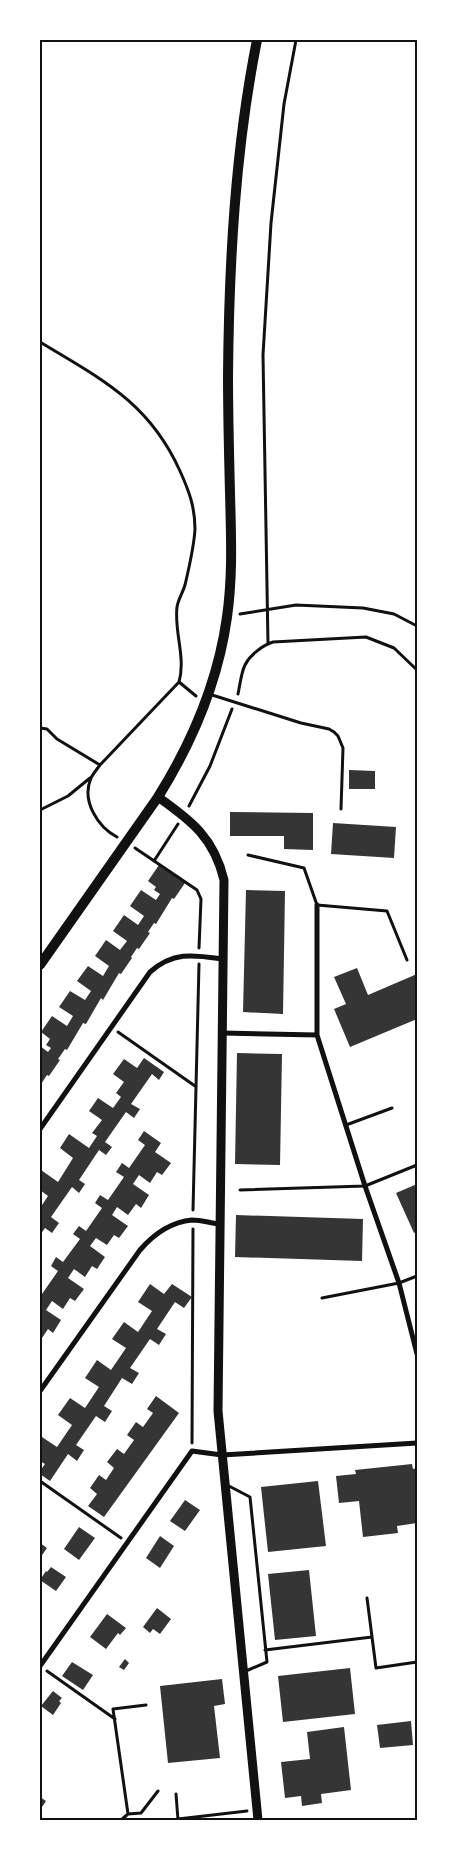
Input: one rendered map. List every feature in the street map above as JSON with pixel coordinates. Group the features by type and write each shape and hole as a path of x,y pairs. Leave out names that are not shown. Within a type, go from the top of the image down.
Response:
{"main road":[{"path":"40,965 158,797 184,752 207,699 218,660 227,616 232,554 228,374 233,244 239,152 247,86 257,40"}],"street":[{"path":"158,797 199,829 215,852 224,880 218,1411 258,1820"},
{"path":"317,905 316,1035 399,1283 417,1354"},
{"path":"40,1129 150,972 157,966 175,957 191,955 223,959"},
{"path":"222,1033 316,1035"},
{"path":"40,1392 140,1250 156,1234 193,1220 220,1224"},
{"path":"40,1666 192,1451 222,1455 417,1443"}],"lane":[{"path":"207,699 329,729 334,732 338,736 343,748 341,809"},
{"path":"248,855 304,868 317,905 387,911 407,960"},
{"path":"345,1125 392,1108"},
{"path":"240,1190 365,1186 417,1165"},
{"path":"322,1298 399,1283 417,1276"},
{"path":"225,1484 250,1497 267,1662 243,1672"},
{"path":"367,1598 376,1668 417,1662"},
{"path":"265,1650 372,1637"}],"path":[{"path":"268,644 264,355 272,214 284,104 296,40"},
{"path":"40,342 77,363 134,404 162,436 190,491 195,530 189,569 177,606 183,669 179,682 100,765 91,778 68,796 40,810"},
{"path":"227,616 296,605 363,608 394,614 417,626"},
{"path":"179,682 207,699"},
{"path":"40,728 47,729 57,739 100,765"},
{"path":"91,778 88,792 97,821 109,833 126,842 197,890 201,899 195,1086 192,1451"},
{"path":"112,1027 195,1086"},
{"path":"40,1481 127,1543"},
{"path":"40,1666 115,1719"},
{"path":"128,1814 113,1709 146,1705"},
{"path":"121,1820 128,1814 141,1813 158,1791"},
{"path":"176,1794 178,1820 257,1810"}],"building":[{"path":"349,770 375,771 375,789 349,789"},
{"path":"230,812 313,813 313,850 284,849 284,836 230,836"},
{"path":"333,823 396,827 394,858 331,854"},
{"path":"159,865 185,883 174,899 172,898 156,924 154,923 148,932 150,933 139,949 137,948 121,974 119,973 103,1000 101,998 86,1024 83,1023 67,1050 65,1049 58,1059 60,1060 41,1084 40,1089 40,1046 48,1052 51,1048 46,1045 50,1039 41,1032 52,1016 67,1026 73,1016 59,1007 70,991 85,1000 91,991 77,981 88,966 103,976 109,966 95,956 106,940 120,950 127,941 113,931 124,915 138,925 144,916 130,906 141,890 156,900 160,894 154,890 156,887 148,881"},
{"path":"246,890 285,891 283,1014 243,1012"},
{"path":"357,968 368,995 417,974 417,1019 350,1047 334,1009 346,1004 334,977"},
{"path":"237,1053 282,1054 280,1165 235,1164"},
{"path":"144,1058 164,1072 159,1080 152,1074 131,1104 140,1109 134,1118 126,1112 105,1142 112,1147 106,1155 99,1150 79,1180 85,1184 79,1193 72,1187 51,1217 59,1223 52,1233 45,1228 40,1235 40,1208 48,1196 40,1190 41,1170 58,1182 73,1158 60,1148 69,1134 89,1148 97,1136 92,1133 102,1120 89,1111 98,1098 113,1108 121,1097 116,1093 124,1082 113,1074 124,1059 137,1068"},
{"path":"144,1131 161,1143 155,1152 171,1163 162,1175 157,1172 150,1183 139,1175 133,1184 149,1195 141,1208 136,1204 128,1215 117,1207 112,1215 128,1226 119,1238 114,1235 107,1245 96,1238 90,1246 105,1257 97,1269 92,1266 85,1277 74,1269 68,1278 84,1289 75,1301 70,1298 63,1309 52,1301 46,1310 61,1320 53,1333 48,1329 40,1341 40,1293 42,1294 58,1271 51,1266 56,1257 63,1262 80,1239 73,1234 79,1226 86,1231 102,1208 95,1203 100,1195 108,1200 124,1177 116,1172 122,1163 129,1168 145,1145 138,1140"},
{"path":"417,1184 417,1231 414,1233 396,1193"},
{"path":"236,1215 363,1219 362,1261 235,1257"},
{"path":"150,1284 164,1294 172,1284 192,1297 184,1308 175,1302 157,1329 166,1334 159,1345 150,1339 130,1368 139,1373 132,1384 122,1378 104,1406 112,1411 105,1422 96,1416 76,1445 84,1450 77,1461 68,1454 50,1481 40,1474 45,1464 40,1461 40,1440 42,1437 57,1447 72,1425 58,1415 70,1398 85,1408 99,1387 85,1378 97,1360 111,1370 126,1348 112,1339 124,1322 138,1332 152,1311 138,1302"},
{"path":"156,1396 179,1413 104,1517 88,1506 97,1494 90,1488 99,1475 106,1480 114,1468 107,1462 117,1449 124,1454 134,1440 127,1435 136,1422 143,1427 153,1413 147,1409"},
{"path":"412,1464 413,1469 417,1468 417,1523 397,1526 398,1533 363,1537 359,1501 339,1503 336,1476 356,1474 355,1470"},
{"path":"318,1481 326,1546 268,1552 261,1487"},
{"path":"185,1500 200,1510 185,1531 170,1521"},
{"path":"79,1527 95,1538 79,1560 64,1549"},
{"path":"160,1536 174,1546 160,1568 146,1558"},
{"path":"40,1543 47,1548 40,1558"},
{"path":"51,1567 66,1577 56,1591 40,1580"},
{"path":"309,1570 316,1636 275,1640 268,1574"},
{"path":"157,1608 171,1619 160,1634 153,1629 150,1633 143,1627"},
{"path":"107,1614 126,1628 120,1635 118,1633 106,1649 90,1637"},
{"path":"125,1659 129,1663 124,1670 119,1667"},
{"path":"72,1662 93,1675 83,1690 62,1676"},
{"path":"350,1668 355,1714 283,1722 278,1676"},
{"path":"222,1679 225,1704 214,1706 220,1758 168,1763 160,1686"},
{"path":"53,1691 62,1698 53,1715 41,1706"},
{"path":"411,1721 413,1745 380,1748 377,1725"},
{"path":"344,1727 351,1790 321,1794 322,1803 302,1806 301,1796 285,1798 281,1762 310,1759 307,1732"},
{"path":"40,1797 46,1801 40,1810"}]}
